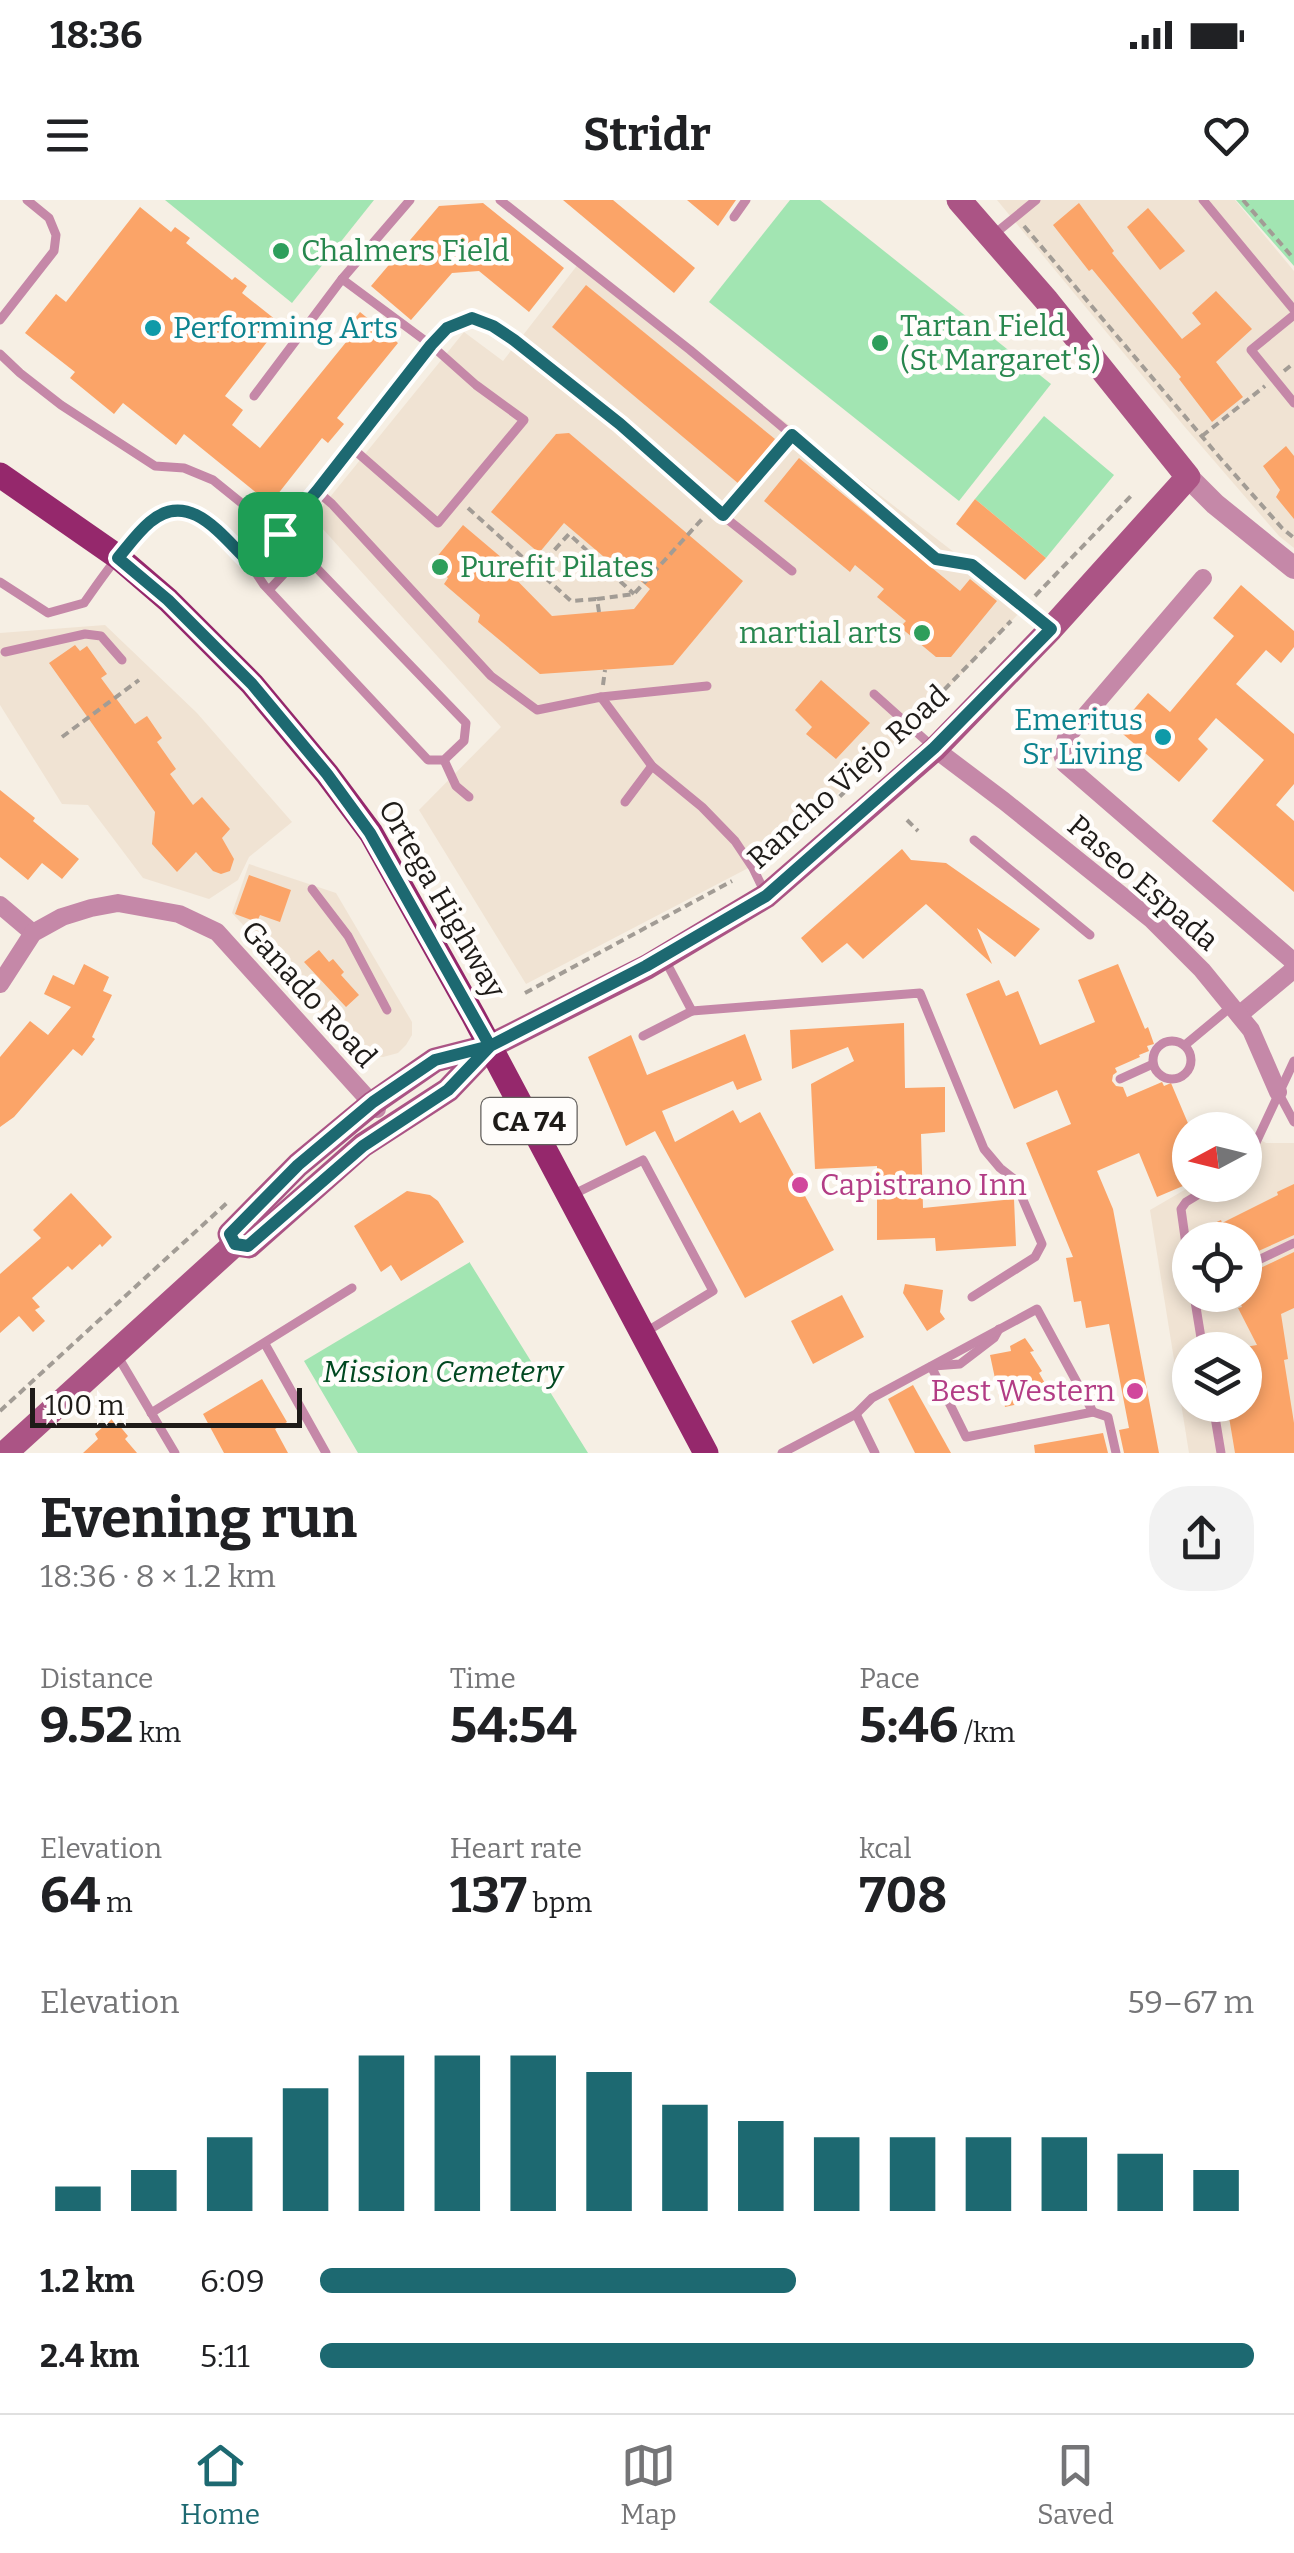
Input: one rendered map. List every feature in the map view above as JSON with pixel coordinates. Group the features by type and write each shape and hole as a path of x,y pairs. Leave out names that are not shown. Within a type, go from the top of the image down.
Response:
{"main road":[{"path":"959,200 1048,301 1188,477"},
{"name":"Ortega Highway","path":"0,475 118,558 168,600 252,684 370,833 490,1046 706,1453"},
{"name":"Rancho Viejo Road","path":"235,1244 230,1234 298,1165 373,1102 435,1060 490,1046 646,966 766,896 934,748 1051,629 1188,477"},
{"name":"Rancho Viejo Road","path":"235,1244 248,1246 363,1146 448,1090 490,1046"},
{"name":"Rancho Viejo Road","path":"5,1453 235,1244"}],"street":[{"path":"1188,477 1294,568"},
{"path":"1204,578 1066,738 1062,754 1064,764 1294,962 1292,971 1236,1011"},
{"name":"Paseo Espada","path":"934,748 1151,919 1202,970 1251,1030 1278,1092"},
{"name":"Ganado Road","path":"33,933 62,917 118,904 179,914 217,932 373,1102 389,1127"},
{"path":"0,905 33,933 0,984"}],"lane":[{"path":"0,320 54,251 56,235 49,218 27,200"},
{"path":"254,396 342,279 410,200"},
{"path":"500,200 792,435 936,559 972,565 1051,629"},
{"path":"734,217 746,200"},
{"path":"991,236 1036,200"},
{"path":"1203,200 1294,312 1251,350 1294,403"},
{"path":"342,279 524,420 438,522 351,447"},
{"path":"248,561 260,560 431,345 447,328 472,318 514,340 620,424 792,572"},
{"path":"0,354 61,406 155,466 196,471 214,480 280,534"},
{"path":"723,515 792,435"},
{"path":"317,491 491,676 537,710 601,697 707,686"},
{"path":"0,582 48,612 84,604 150,522 170,510 188,510 248,561 269,590 428,760 444,760 464,741 466,723 308,558 295,562 269,590"},
{"path":"5,652 85,634 102,636 122,660"},
{"path":"874,694 934,748"},
{"path":"601,697 652,766 702,807 734,841 766,896"},
{"path":"444,760 456,786 469,797"},
{"path":"625,802 652,766"},
{"path":"974,840 1090,935"},
{"path":"312,888 348,936 387,1010"},
{"path":"662,956 692,1010"},
{"path":"643,1036 692,1010 920,993 984,1149 1014,1179 1042,1244 1035,1257 972,1297"},
{"path":"1184,1046 1236,1011"},
{"path":"1174,1041 1184,1046 1191,1057 1184,1075 1172,1080 1160,1075 1153,1064 1154,1052 1162,1043 1174,1041"},
{"path":"1262,1128 1294,1060"},
{"path":"1120,1079 1153,1064"},
{"path":"1278,1092 1294,1122"},
{"path":"569,1196 643,1160 713,1291 642,1334"},
{"path":"1262,1258 1294,1243"},
{"path":"152,1413 352,1288"},
{"path":"782,1453 856,1414 872,1398 1037,1309 1093,1412"},
{"path":"265,1344 326,1453"},
{"path":"116,1352 175,1453"},
{"path":"931,1366 966,1437 1093,1412 1108,1417 1116,1453"},
{"path":"856,1414 874,1453"},
{"path":"1216,1422 1221,1453"}],"path":[{"path":"1243,200 1294,259"},
{"path":"1016,216 1294,538"},
{"path":"1202,436 1294,363"},
{"path":"1024,607 1131,496"},
{"path":"463,504 571,602 634,594 712,507"},
{"path":"537,570 569,534 634,594"},
{"path":"598,599 599,612"},
{"path":"944,690 1011,621"},
{"path":"62,737 139,680"},
{"path":"772,856 837,801 892,742"},
{"path":"907,820 918,831"},
{"path":"525,993 732,881"},
{"path":"0,1410 235,1196"}],"shaded area":[{"path":"997,200 1235,200 1294,271 1294,548 1279,536 1184,426"},
{"path":"579,263 1025,607 893,746 756,864 526,984 419,810 501,727 313,518 464,332 503,361"},
{"path":"105,625 197,713 292,822 249,857 238,880 209,899 143,878 88,805 62,804 0,705 0,633"},
{"path":"249,864 336,893 412,1022 412,1035 398,1053 369,1056 358,1049 232,913"},
{"path":"1262,1141 1294,1143 1294,1453 1189,1453 1184,1422 1262,1422 1262,1332 1172,1332 1172,1347 1150,1210 1172,1197 1172,1202 1262,1202"}],"green space":[{"name":"Chalmers Field","path":"165,200 374,200 292,303"},
{"name":"Tartan Field (St Margaret's)","path":"790,200 820,200 1051,384 959,501 709,302"},
{"path":"1236,200 1294,200 1294,266"},
{"path":"1044,416 1114,475 1046,558 975,499"},
{"name":"Mission Cemetery","path":"470,1262 588,1453 358,1453 304,1361"}],"building":[{"path":"563,200 613,200 695,268 674,293"},
{"path":"687,200 736,200 718,226"},
{"path":"483,203 564,268 529,312 479,271 452,273 411,320 371,286 439,206"},
{"path":"1079,203 1112,253 1182,339 1201,324 1192,313 1216,291 1252,329 1216,362 1243,397 1212,422 1181,377 1053,225"},
{"name":"Performing Arts","path":"140,207 171,232 175,227 190,238 186,243 232,280 235,277 247,286 242,293 281,324 225,396 243,410 232,425 260,448 347,341 341,336 360,312 398,343 337,418 344,424 328,443 322,438 270,504 184,434 176,445 123,403 114,414 70,378 75,372 25,333 56,294 66,302"},
{"path":"1148,208 1185,251 1160,270 1127,227"},
{"path":"586,285 775,439 739,484 552,327"},
{"path":"569,433 743,581 673,665 540,674 478,622 480,615 444,584 448,578 431,564 463,525 502,558 501,564 552,616 634,609 650,589 621,564 617,568 564,523 539,553 491,512 556,434"},
{"path":"1286,446 1294,456 1294,519 1276,497 1280,490 1263,466"},
{"path":"799,458 960,591 970,579 997,601 951,657 936,657 900,627 906,621 877,597 884,589 855,565 850,572 764,501"},
{"path":"975,499 1046,558 1025,580 956,524"},
{"name":"Emeritus Sr Living","path":"1241,585 1294,631 1294,647 1281,663 1266,650 1236,684 1294,734 1294,784 1276,805 1294,821 1294,892 1212,821 1264,760 1216,718 1198,739 1208,749 1179,782 1117,729 1148,693 1170,712 1234,636 1213,618"},
{"path":"75,645 80,651 87,646 107,674 101,678 135,724 147,716 162,738 157,742 176,769 170,774 193,805 202,797 230,829 222,838 234,859 230,871 213,871 196,852 177,872 152,844 155,812 49,663"},
{"path":"821,680 870,723 836,759 806,734 812,727 795,710"},
{"path":"0,790 79,859 62,879 42,863 28,880 0,857"},
{"path":"902,849 911,860 946,863 1040,929 1015,957 977,928 992,964 926,904 863,959 847,943 822,963 801,938"},
{"path":"249,875 291,890 280,922 260,915 257,922 235,914"},
{"path":"319,950 329,962 333,959 359,995 346,1007 304,962"},
{"path":"84,964 109,977 103,991 112,995 92,1037 95,1039 82,1056 73,1049 14,1117 0,1127 0,1057 30,1021 48,1035 71,1007 44,994 53,975 74,985"},
{"path":"1118,964 1154,1044 1147,1046 1149,1051 1140,1057 1115,1068 1112,1081 1123,1087 1127,1097 1162,1082 1164,1086 1171,1083 1183,1112 1172,1112 1172,1191 1157,1197 1139,1153 1097,1171 1113,1209 1159,1453 1124,1453 1119,1430 1129,1428 1109,1324 1086,1328 1081,1301 1074,1302 1066,1258 1073,1257 1026,1143 1071,1124 1057,1090 1014,1109 966,994 999,980 1006,996 1018,991 1040,1045 1095,1022 1078,980"},
{"path":"904,1023 905,1088 945,1087 945,1132 921,1134 923,1208 1014,1199 1016,1246 936,1251 935,1238 877,1240 877,1166 815,1169 811,1084 854,1061 848,1047 792,1069 790,1030"},
{"name":"Capistrano Inn","path":"745,1034 762,1080 737,1090 733,1081 662,1111 675,1142 733,1110 740,1123 760,1112 834,1250 745,1298 655,1131 626,1146 588,1057 631,1035 647,1075"},
{"path":"1294,1184 1294,1235 1262,1249 1262,1222 1224,1222 1278,1195 1277,1192"},
{"path":"407,1191 430,1195 438,1201 464,1242 401,1281 391,1265 381,1272 354,1226"},
{"path":"71,1193 112,1237 72,1270 68,1266 32,1298 40,1307 35,1310 45,1321 33,1332 19,1316 0,1333 0,1274 41,1238 33,1230"},
{"path":"1294,1252 1294,1308 1281,1314 1294,1453 1235,1453 1230,1422 1262,1422 1262,1332 1250,1332 1240,1312 1262,1312 1262,1267"},
{"path":"905,1284 943,1290 940,1312 945,1319 927,1331 903,1293"},
{"path":"842,1295 864,1337 813,1364 791,1321"},
{"name":"Best Western","path":"1025,1338 1046,1385 1005,1407 990,1355 1011,1351 1010,1346"},
{"path":"262,1379 287,1422 275,1429 288,1453 224,1453 203,1414"},
{"name":"Best Western","path":"913,1385 951,1453 915,1453 888,1399"},
{"path":"113,1418 137,1453 83,1453 98,1439 95,1434"},
{"name":"Best Western","path":"1103,1433 1108,1453 1035,1453 1034,1445"}],"place":[{"name":"Chalmers Field","path":"281,251"},
{"name":"Performing Arts","path":"153,328"},
{"name":"Tartan Field (St Margaret's)","path":"880,343"},
{"name":"Purefit Pilates","path":"440,567"},
{"name":"martial arts","path":"922,633"},
{"name":"Emeritus Sr Living","path":"1163,737"},
{"name":"Capistrano Inn","path":"800,1185"},
{"name":"Best Western","path":"1135,1391"}],"route":[{"path":"280,534 260,560 248,561 188,510 170,510 150,522 118,558 168,600 252,684 327,774 370,833 408,896 490,1046 448,1090 363,1146 248,1246 235,1244 230,1234 298,1165 373,1102 435,1060 490,1046 646,966 766,896 934,748 1051,629 972,565 936,559 792,435 723,515 620,424 514,340 472,318 447,328 431,345 280,534"}]}
